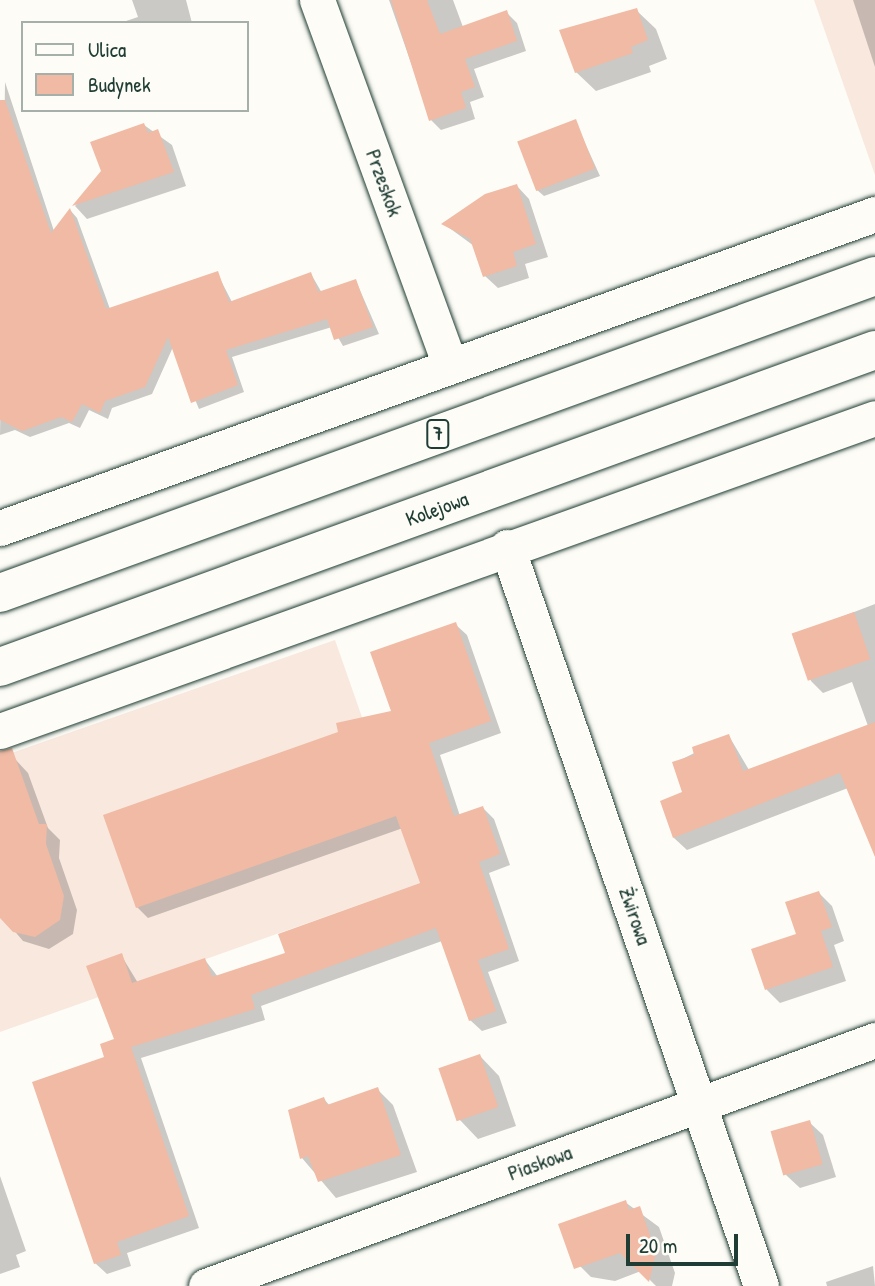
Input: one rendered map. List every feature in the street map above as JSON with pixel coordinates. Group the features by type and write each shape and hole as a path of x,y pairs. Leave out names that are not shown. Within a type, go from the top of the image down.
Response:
{"highway":[{"name":"7","path":"0,593 875,276"},
{"name":"Kolejowa","path":"0,667 875,350"}],"street":[{"name":"Przeskok","path":"317,0 450,366"},
{"path":"0,528 875,214"},
{"path":"0,731 507,547 875,418"},
{"name":"Żwirowa","path":"507,547 761,1286"},
{"name":"Piaskowa","path":"206,1286 875,1040"}],"shaded area":[{"path":"814,0 875,0 875,175"},
{"path":"335,640 420,883 0,1032 0,757"}],"building":[{"path":"391,0 427,0 440,34 507,10 517,41 465,59 475,87 461,92 466,108 429,121"},
{"path":"637,8 648,40 631,47 633,53 575,73 559,30"},
{"path":"0,100 5,100 51,233 70,208 106,309 218,271 229,302 311,272 318,292 356,279 373,327 334,340 327,319 226,350 238,385 191,403 168,337 145,387 105,401 100,413 82,404 72,422 61,417 22,431 0,420"},
{"path":"576,119 595,168 536,191 517,142"},
{"path":"144,123 148,133 158,129 174,172 72,206 101,171 90,142"},
{"path":"517,184 536,244 513,252 517,266 483,277 470,239 441,224 485,194"},
{"path":"854,612 870,659 808,681 792,633"},
{"path":"456,622 491,721 429,743 454,816 483,806 500,854 479,862 509,949 478,960 496,1011 469,1021 436,928 251,995 255,1009 131,1047 189,1216 117,1242 121,1255 94,1264 32,1082 104,1057 100,1044 114,1039 86,966 122,953 132,983 205,958 212,977 285,953 278,934 420,883 396,816 136,908 103,815 338,732 336,723 391,711 370,652"},
{"path":"875,722 875,857 840,773 673,838 660,801 682,792 672,762 694,755 692,747 729,734 743,771"},
{"path":"12,748 39,824 47,824 46,844 64,896 60,920 35,937 13,932 0,918 0,751"},
{"path":"819,891 832,927 821,931 833,967 765,990 751,949 796,934 785,902"},
{"path":"480,1054 498,1107 457,1121 438,1068"},
{"path":"378,1087 401,1155 318,1182 308,1156 300,1159 288,1110 324,1097 327,1105"},
{"path":"810,1120 823,1164 783,1176 771,1131"},
{"path":"626,1200 629,1210 640,1206 656,1253 649,1282 620,1253 574,1269 558,1224"}]}
